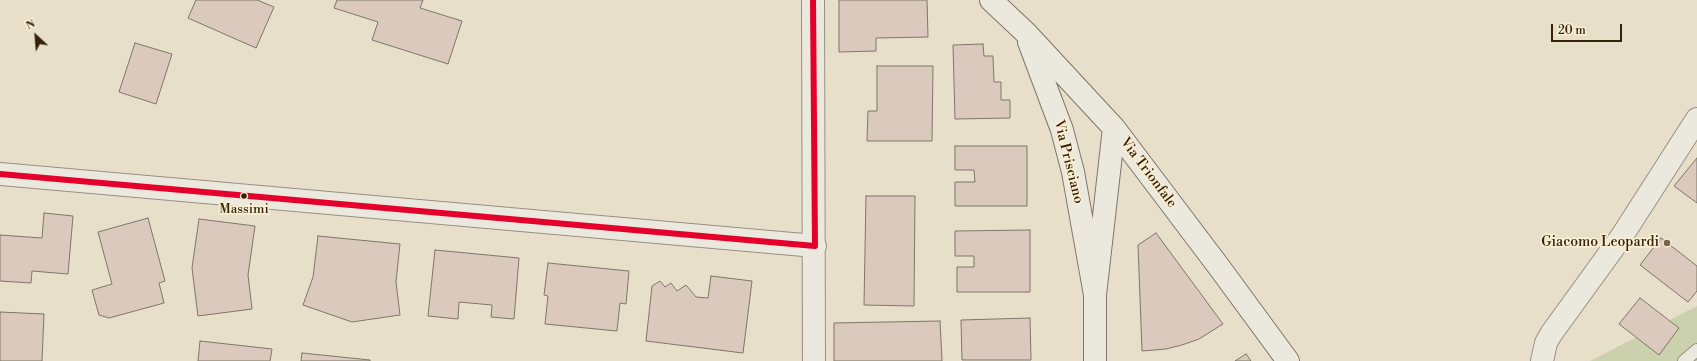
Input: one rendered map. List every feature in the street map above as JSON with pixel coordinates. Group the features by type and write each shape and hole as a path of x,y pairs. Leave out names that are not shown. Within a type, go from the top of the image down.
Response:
{"street":[{"path":"814,0 814,361"},
{"name":"Via Trionfale","path":"991,0 1026,33 1114,128 1288,361"},
{"name":"Via Prisciano","path":"1026,33 1062,130 1070,160 1095,296"},
{"path":"1542,361 1546,343 1551,334 1622,236 1697,119"},
{"name":"Via Prisciano","path":"1096,361 1095,296 1114,128"},
{"path":"0,174 815,246"}],"lane":[{"path":"1684,361 1697,350"}],"green space":[{"path":"1697,306 1697,361 1590,361"}],"building":[{"path":"196,0 257,0 274,7 256,48 188,18"},
{"path":"337,0 423,0 420,8 462,21 448,64 372,40 378,22 334,8"},
{"path":"839,0 927,0 928,37 876,38 876,51 839,52"},
{"path":"135,43 172,54 156,104 119,92"},
{"path":"983,44 984,56 993,56 994,82 1001,82 1001,100 1010,100 1010,118 955,119 953,45"},
{"path":"877,66 933,66 932,141 867,141 868,111 877,111"},
{"path":"955,146 1027,146 1027,206 955,206 955,182 975,182 974,170 955,170"},
{"path":"1697,158 1697,203 1674,186"},
{"path":"866,196 915,196 914,306 864,305"},
{"path":"44,213 73,216 68,274 32,271 31,283 0,281 0,235 42,238"},
{"path":"148,218 165,281 159,283 164,303 109,318 99,315 92,290 112,284 98,232"},
{"path":"199,219 255,226 248,275 252,309 198,316 192,268"},
{"path":"1030,230 1030,292 957,292 957,267 974,267 974,256 955,256 955,231"},
{"path":"1156,233 1223,324 1199,339 1182,345 1166,349 1142,351 1138,245"},
{"path":"318,236 400,244 396,282 400,315 352,322 303,305 313,277"},
{"path":"1661,238 1697,266 1697,291 1688,302 1640,265"},
{"path":"435,250 519,258 514,319 491,317 492,305 459,302 458,319 428,316"},
{"path":"548,263 629,271 626,304 620,303 617,331 545,324 548,296 544,295"},
{"path":"711,276 752,281 743,353 646,341 652,286 660,281 665,287 671,283 677,291 686,285 696,297 708,298"},
{"path":"1640,298 1679,328 1659,355 1619,324"},
{"path":"0,312 44,314 42,361 0,361"},
{"path":"1030,318 1031,360 962,360 961,320"},
{"path":"940,321 942,361 834,361 834,323"},
{"path":"200,341 272,349 270,361 198,361"},
{"path":"302,353 370,360 370,361 301,361"},
{"path":"1246,354 1251,361 1235,361"}],"transit line":[{"path":"0,174 815,246 813,0"}],"place":[{"name":"Massimi","path":"244,196"},
{"name":"Giacomo Leopardi","path":"1667,243"}]}
